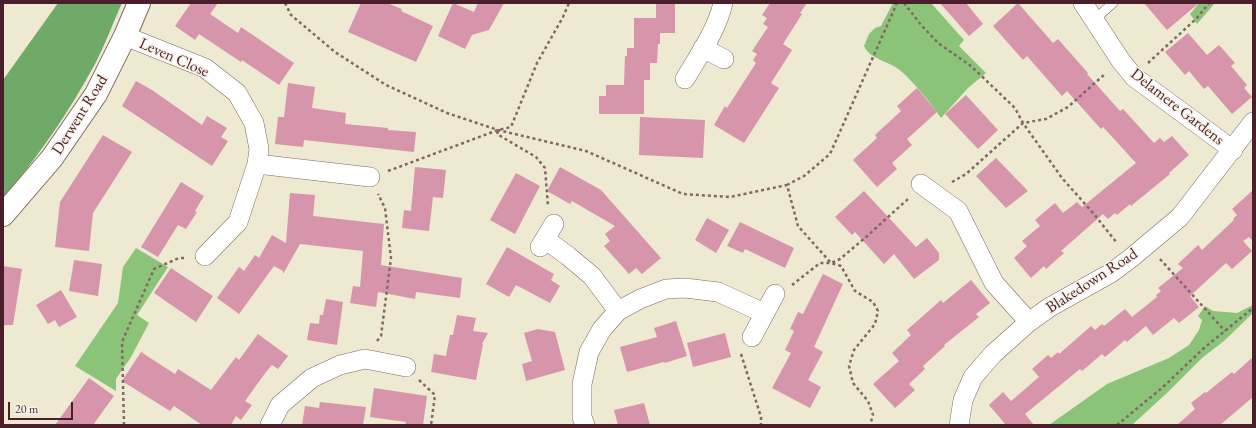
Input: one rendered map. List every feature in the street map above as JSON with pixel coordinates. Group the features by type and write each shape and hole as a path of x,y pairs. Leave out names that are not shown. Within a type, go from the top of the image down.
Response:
{"street":[{"name":"Derwent Road","path":"3,215 57,152 96,94 125,36 139,3"},
{"path":"685,79 721,12 723,3"},
{"name":"Delamere Gardens","path":"1083,3 1121,61 1134,77 1233,150"},
{"name":"Leven Close","path":"125,36 205,68 237,93 254,123 258,149 257,164 238,222 205,256"},
{"path":"703,48 724,59"},
{"name":"Blakedown Road","path":"959,425 963,400 973,378 992,354 1029,322 1050,307 1111,273 1148,245 1180,217 1233,150 1253,122"},
{"path":"257,164 370,177"},
{"path":"921,184 958,211 994,283 1029,322"},
{"path":"546,237 592,276 618,311"},
{"path":"585,425 582,417 582,384 589,352 602,329 618,311 640,299 666,289 685,288 718,292 764,313"},
{"path":"752,337 775,294"},
{"path":"270,425 280,405 312,378 340,364 365,359 406,367"}],"lane":[{"path":"1094,20 1114,3"}],"path":[{"path":"285,3 291,15 335,52 386,85 447,113 498,130 586,151 683,194 730,197 788,185 804,176 830,154 897,3"},
{"path":"365,359 381,336 391,258 385,208 370,177 420,160 498,130 511,127 537,63 570,3"},
{"path":"904,3 938,43 971,66 1015,108 1023,123 1062,178 1131,258"},
{"path":"1134,77 1197,18 1209,3"},
{"path":"498,130 498,134 536,156 545,168 548,213 546,237"},
{"path":"788,185 798,226 831,262 840,266 855,291 873,302 878,311 875,324 854,350 849,366 853,383 868,401 873,415 870,425"},
{"path":"1148,245 1225,331"},
{"path":"124,425 122,342 154,269 179,258 205,256"},
{"path":"1117,425 1163,387 1204,348 1253,308"},
{"path":"752,337 736,338 761,417 761,425"},
{"path":"406,367 435,395 431,425"}],"green space":[{"path":"58,3 122,3 99,57 75,99 41,150 3,198 3,80"},
{"path":"893,3 931,3 964,40 959,46 986,73 968,88 941,118 923,94 902,72 871,54 864,46 869,34 875,28 881,26"},
{"path":"1199,3 1215,3 1197,24 1190,14"},
{"path":"136,248 168,267 137,315 149,323 131,357 116,379 116,391 75,366 118,303 123,267"},
{"path":"1253,305 1253,313 1224,341 1202,358 1132,425 1049,425 1107,384 1169,358 1189,345 1199,330 1202,320 1198,316 1205,306 1213,311 1237,313"}],"building":[{"path":"191,3 218,3 210,14 238,33 241,27 294,63 279,85 199,34 195,40 175,26"},
{"path":"361,3 387,3 402,9 401,11 433,26 416,62 348,32"},
{"path":"453,3 474,12 478,3 504,3 489,30 472,35 465,49 438,36"},
{"path":"656,3 675,3 675,33 660,33 657,63 650,63 650,80 644,80 644,114 599,114 599,96 606,96 606,85 624,85 625,56 627,56 627,48 634,48 634,18 656,18"},
{"path":"770,3 807,3 800,13 802,14 783,44 792,50 771,83 779,88 744,143 714,125 725,106 727,108 756,63 753,60 757,54 752,51 768,27 763,24 767,18 762,15"},
{"path":"940,3 966,3 983,24 969,36"},
{"path":"1018,3 1053,43 1058,39 1120,111 1123,109 1154,143 1160,138 1164,142 1172,136 1189,155 1169,173 1170,174 1131,206 1130,204 1117,215 1115,213 1108,219 1103,214 1061,251 1064,253 1046,269 1044,266 1031,278 1014,258 1027,246 1022,241 1040,226 1035,220 1055,203 1063,213 1077,202 1082,207 1136,163 1103,127 1101,129 1067,91 1062,96 1027,56 1023,60 993,26"},
{"path":"1144,3 1199,3 1167,30"},
{"path":"1188,33 1207,55 1219,45 1235,63 1231,66 1247,85 1244,88 1252,97 1232,114 1208,86 1204,89 1189,71 1185,75 1165,52"},
{"path":"136,81 152,90 202,125 207,116 227,128 221,137 228,141 212,166 122,106"},
{"path":"288,83 315,87 312,108 346,113 345,124 416,132 414,152 304,140 303,147 275,144 278,117 284,117"},
{"path":"917,88 937,112 907,139 912,145 892,163 897,169 877,187 853,160 877,138 875,135 901,111 897,106"},
{"path":"966,95 998,130 978,149 945,114"},
{"path":"640,117 705,120 703,158 639,155"},
{"path":"103,135 132,152 93,213 89,251 55,247 60,202"},
{"path":"996,158 1028,191 1006,208 976,176"},
{"path":"415,167 446,170 443,198 433,197 429,231 402,228 404,210 411,211"},
{"path":"560,167 601,190 661,258 642,274 636,268 629,274 604,246 610,241 605,234 615,226 572,201 570,204 547,191"},
{"path":"516,173 540,186 515,234 490,220"},
{"path":"181,182 204,196 195,211 197,212 186,229 178,225 158,257 141,247"},
{"path":"1253,190 1253,241 1249,237 1243,241 1252,251 1232,269 1226,263 1190,296 1199,307 1179,323 1174,318 1153,335 1146,326 1127,342 1125,340 1105,357 1102,354 1082,371 1080,369 1025,414 1034,425 1006,425 989,405 1003,392 1011,401 1039,377 1032,369 1048,355 1051,358 1058,352 1059,354 1091,326 1095,330 1102,324 1104,326 1125,309 1132,317 1157,297 1156,295 1161,291 1158,288 1183,268 1178,264 1198,245 1202,250 1234,220 1233,219 1237,215 1232,209"},
{"path":"864,191 916,247 927,238 939,253 939,260 914,279 894,254 884,264 855,232 852,235 835,217"},
{"path":"290,193 315,195 313,216 384,224 381,265 462,278 460,298 416,292 415,299 378,292 376,307 350,303 353,286 360,287 363,251 300,244 283,274 283,271 274,266 239,314 217,298 239,267 244,271 255,255 259,258 272,235 286,243"},
{"path":"707,218 729,230 716,253 695,240"},
{"path":"740,222 794,248 785,268 745,249 743,253 727,246"},
{"path":"507,247 554,274 551,280 560,286 550,303 516,285 509,297 486,284"},
{"path":"74,260 102,264 98,296 69,291"},
{"path":"3,266 22,269 13,325 3,325"},
{"path":"171,268 213,296 196,322 154,293"},
{"path":"823,274 843,284 814,347 823,352 808,380 821,387 810,408 772,388 791,353 785,350 794,331 790,329 798,312 803,314"},
{"path":"971,280 990,303 976,314 979,317 944,345 945,346 923,366 925,369 909,384 915,390 895,408 873,384 899,361 892,353 911,335 907,330 941,300 943,303"},
{"path":"61,290 77,317 59,327 55,320 48,324 36,305"},
{"path":"326,299 343,302 337,345 307,340 310,323 319,324 320,315 323,315"},
{"path":"457,315 476,318 473,331 488,333 482,344 476,380 431,372 434,354 446,356 450,335 453,335"},
{"path":"676,321 687,356 627,372 620,347 657,337 654,328"},
{"path":"538,329 555,332 565,370 526,381 522,364 532,361 524,333"},
{"path":"725,333 731,357 693,367 687,343"},
{"path":"258,334 288,356 278,369 272,365 266,372 245,401 252,405 241,420 236,416 231,425 202,425 174,406 170,411 122,381 141,352 175,374 178,369 211,390 236,357 239,360"},
{"path":"1253,357 1253,397 1220,425 1177,425 1195,409 1191,403 1232,372 1234,374"},
{"path":"89,378 114,396 93,425 55,425"},
{"path":"374,388 427,396 423,425 405,425 406,422 370,417"},
{"path":"320,402 366,407 363,425 302,425 305,406 319,408"},
{"path":"644,403 650,425 618,425 614,410"}]}
